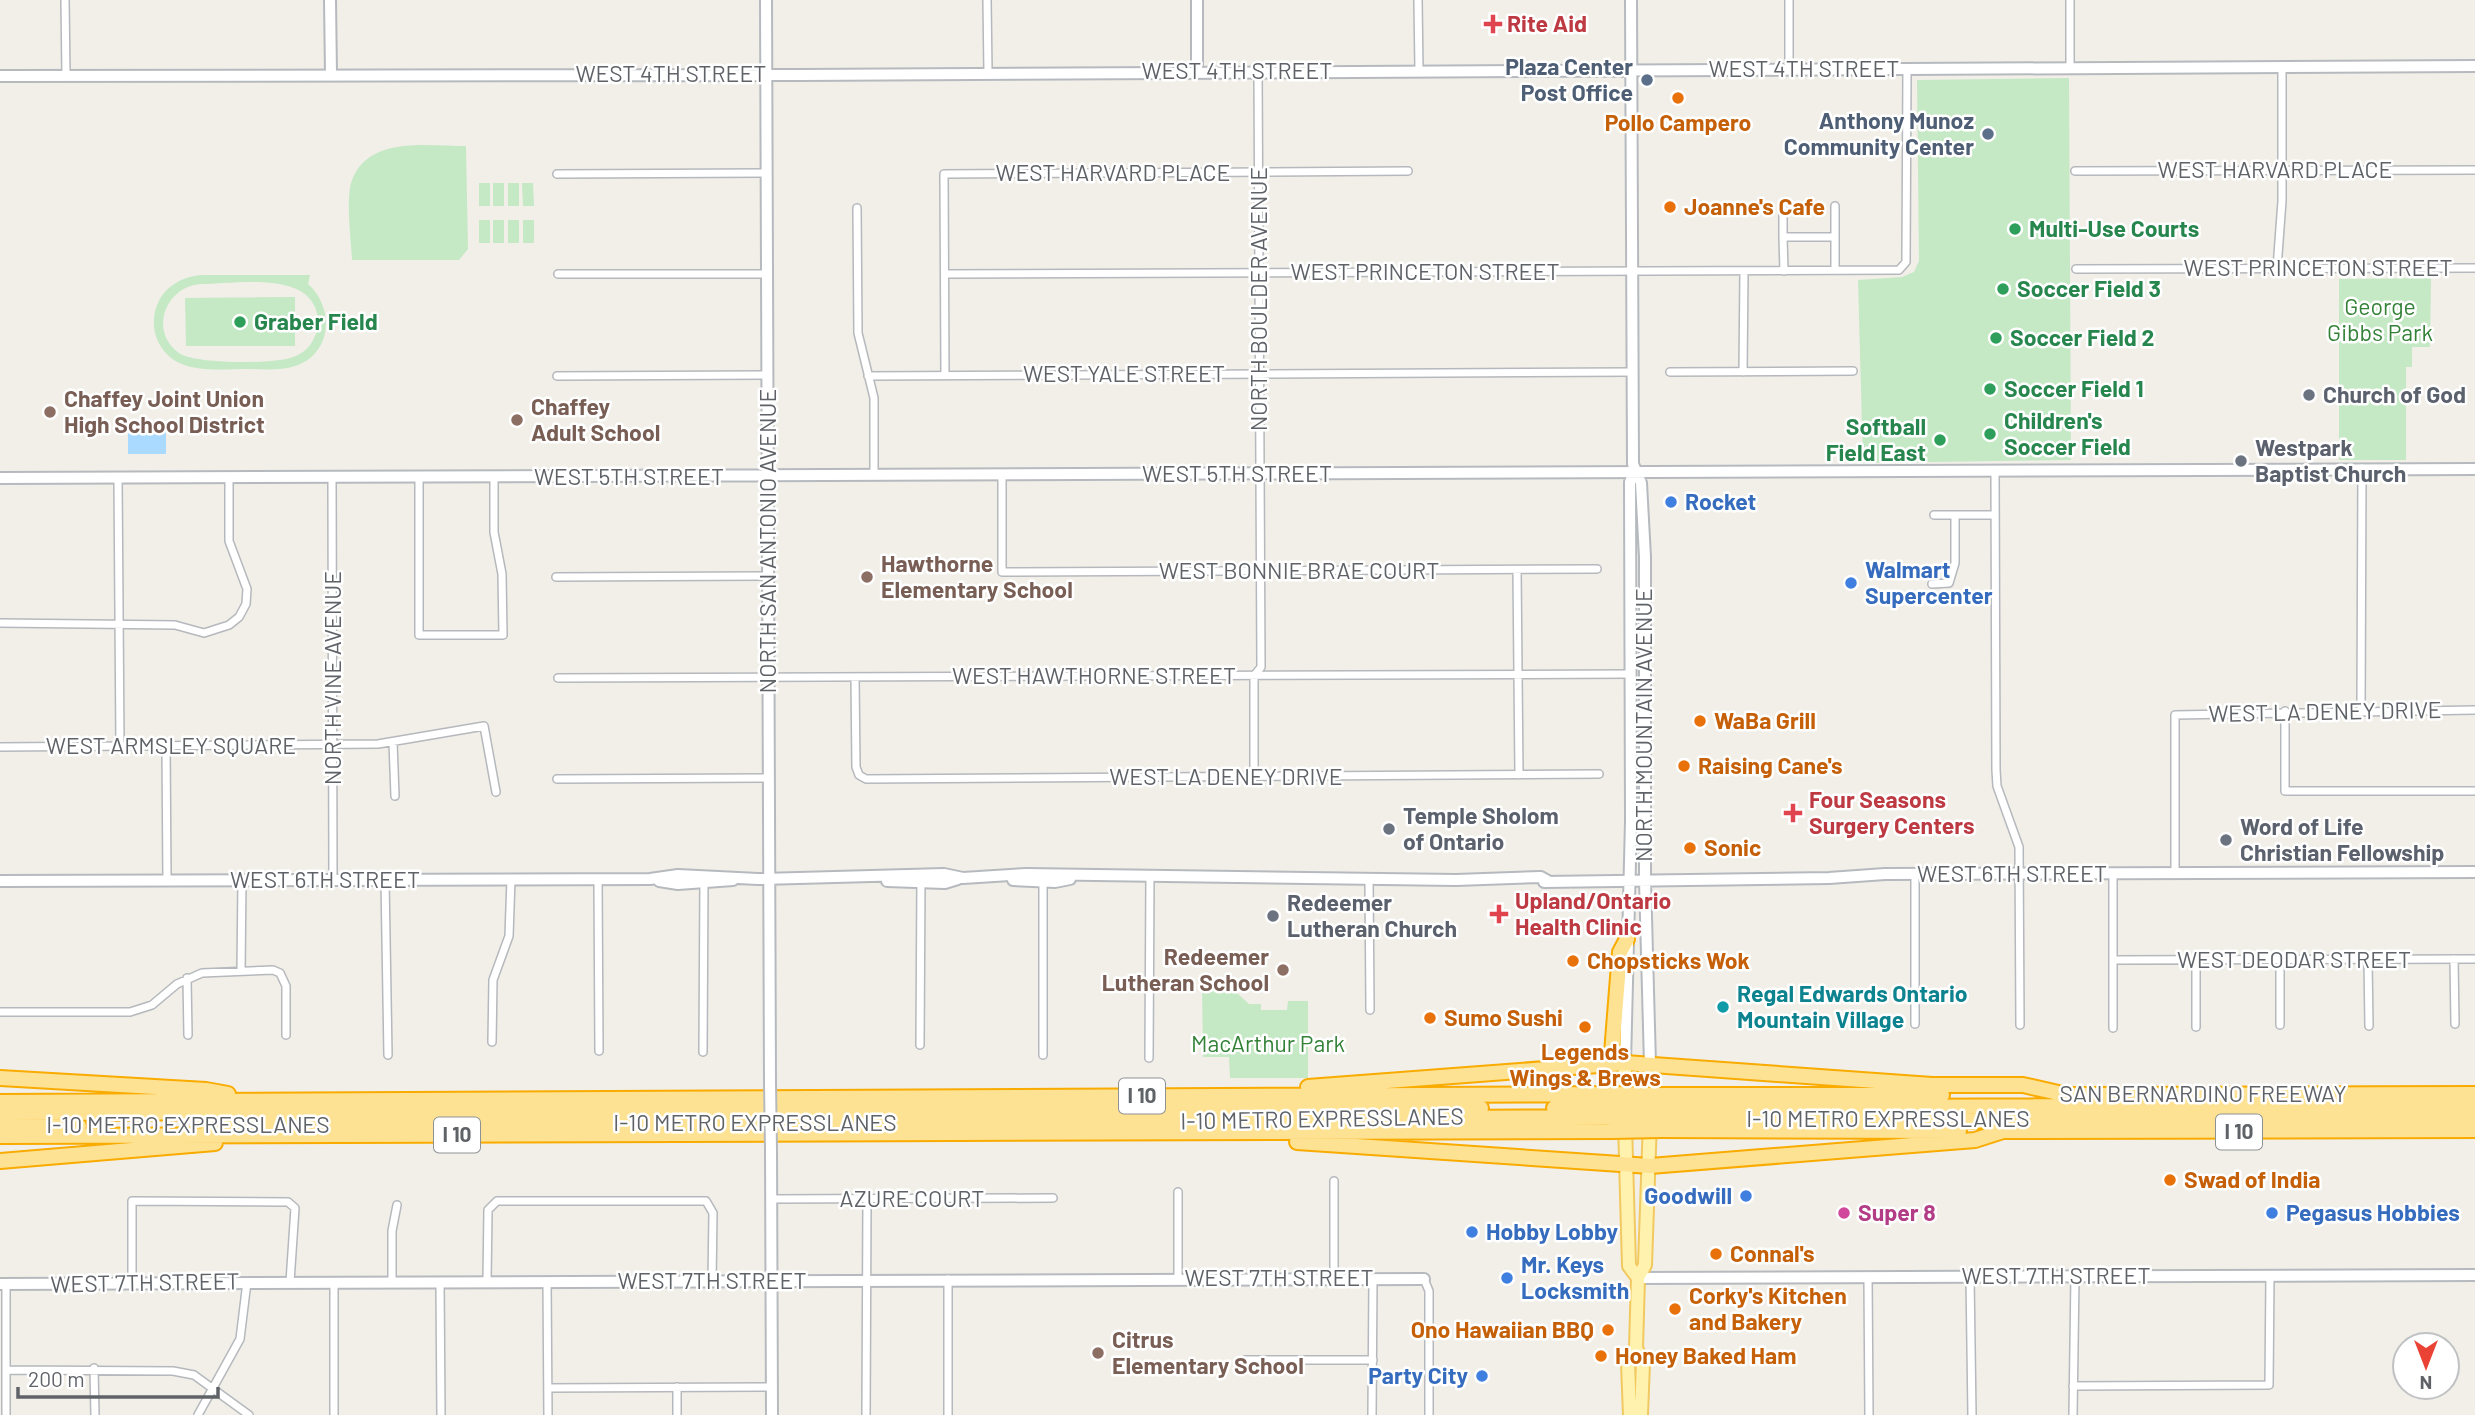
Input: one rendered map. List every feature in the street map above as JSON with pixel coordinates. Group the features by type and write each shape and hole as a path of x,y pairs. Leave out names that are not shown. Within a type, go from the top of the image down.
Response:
{"highway":[{"path":"1591,1065 1612,1053 1620,952 1627,939"},
{"path":"1212,1095 1230,1088 1297,1087 1625,1063 1932,1085 2023,1085 2067,1095"},
{"path":"0,1078 206,1090 256,1101"},
{"path":"1879,1094 1943,1107"},
{"name":"SAN BERNARDINO FREEWAY","path":"0,1102 1212,1095 1500,1096 1610,1112 1662,1113 1879,1094 2475,1094"},
{"path":"1316,1108 1500,1096"},
{"name":"I-10 METRO EXPRESSLANES","path":"1662,1113 1943,1107 2475,1104"},
{"name":"I-10 METRO EXPRESSLANES","path":"0,1112 1316,1108 1610,1112"},
{"name":"SAN BERNARDINO FREEWAY","path":"0,1136 1369,1133 1610,1112 1662,1113 1844,1132 2475,1130"},
{"name":"I-10 METRO EXPRESSLANES","path":"0,1126 1285,1121 1610,1112"},
{"name":"I-10 METRO EXPRESSLANES","path":"1662,1113 1928,1121 2475,1117"},
{"path":"1285,1121 1369,1133"},
{"path":"1844,1132 1928,1121"},
{"path":"1154,1133 1182,1140 1310,1142 1650,1166 1975,1140 2003,1131"},
{"path":"0,1161 284,1135"}],"main road":[{"path":"1625,1063 1629,1266 1638,1278"},
{"path":"1630,1415 1628,1364 1636,1348 1638,1278 1645,1265 1650,1166 1650,1064"},
{"path":"1636,1348 1643,1363 1641,1415"}],"street":[{"path":"65,0 66,75"},
{"path":"330,0 331,75"},
{"name":"NORTH SAN ANTONIO AVENUE","path":"766,0 772,1415"},
{"path":"987,0 988,72"},
{"path":"1197,0 1197,72"},
{"path":"1418,0 1419,70"},
{"name":"NORTH MOUNTAIN AVENUE","path":"1625,1063 1629,880 1630,482 1634,472 1631,0"},
{"path":"1788,0 1789,69"},
{"path":"2070,0 2070,68"},
{"path":"2277,268 2282,170 2282,66"},
{"name":"WEST 4TH STREET","path":"0,76 2475,66"},
{"name":"WEST PRINCETON STREET","path":"945,274 1899,270 1906,262 1907,69"},
{"name":"NORTH BOULDER AVENUE","path":"1254,777 1254,676 1261,667 1258,71"},
{"name":"WEST HARVARD PLACE","path":"2075,171 2475,170"},
{"name":"WEST HARVARD PLACE","path":"945,274 944,174 1408,171"},
{"path":"557,174 767,173"},
{"path":"1783,204 1784,271"},
{"path":"1835,206 1835,270"},
{"path":"857,208 858,333 874,398 874,475"},
{"path":"1783,237 1834,237"},
{"name":"WEST PRINCETON STREET","path":"2076,269 2475,268"},
{"path":"1743,372 1744,271"},
{"path":"558,274 767,274"},
{"path":"945,274 945,375"},
{"path":"1670,372 1853,371"},
{"name":"WEST YALE STREET","path":"868,376 1633,372"},
{"path":"557,376 767,375"},
{"path":"2361,710 2362,468"},
{"name":"WEST 5TH STREET","path":"0,478 2475,469"},
{"path":"1995,471 1997,786 2019,846 2020,1025"},
{"name":"NORTH MOUNTAIN AVENUE","path":"1634,472 1641,483 1645,880 1650,1064"},
{"name":"WEST BONNIE BRAE COURT","path":"1002,476 1002,572 1597,569"},
{"path":"118,477 120,746"},
{"path":"0,623 175,625 204,633 217,632 239,617 246,604 247,589 229,541 229,477"},
{"name":"NORTH VINE AVENUE","path":"332,477 333,880"},
{"path":"419,478 419,635 503,635 503,586 494,531 494,477"},
{"path":"1934,515 1995,515"},
{"path":"1932,584 1949,583 1955,563 1955,515"},
{"path":"1517,569 1519,775"},
{"path":"556,577 768,576"},
{"path":"1630,669 1644,674 1630,692"},
{"name":"WEST HAWTHORNE STREET","path":"558,678 1518,674 1630,669"},
{"name":"WEST LA DENEY DRIVE","path":"855,677 857,772 866,779 1599,774"},
{"name":"WEST LA DENEY DRIVE","path":"2175,873 2175,715 2285,711 2475,710"},
{"path":"2285,711 2285,791 2475,791"},
{"name":"WEST ARMSLEY SQUARE","path":"0,747 333,745 393,742 484,726 496,792"},
{"path":"393,742 395,796"},
{"path":"166,746 167,880"},
{"path":"557,779 769,778"},
{"name":"WEST 6TH STREET","path":"998,878 1026,874 1150,878 1369,877 1456,880 1541,877 1548,880 1645,880 1914,874 2475,872"},
{"path":"2113,873 2113,1028"},
{"path":"1914,874 1915,1024"},
{"name":"WEST 6TH STREET","path":"0,881 650,879 678,875 704,880 717,875 739,879 921,878 945,883 963,878 1043,882 1076,877"},
{"path":"1369,877 1370,1010"},
{"path":"920,1045 921,878"},
{"path":"1149,1058 1150,878"},
{"path":"492,1042 493,979 509,936 512,879"},
{"path":"598,879 599,1051"},
{"path":"241,971 242,880"},
{"path":"385,880 388,1055"},
{"path":"703,1052 704,880"},
{"path":"1043,882 1043,1055"},
{"path":"2454,959 2455,1024"},
{"name":"WEST DEODAR STREET","path":"2113,960 2475,959"},
{"path":"2196,960 2196,1027"},
{"path":"2280,960 2280,1025"},
{"path":"2368,960 2369,1026"},
{"path":"0,1012 130,1012 152,1005 187,978 202,973 273,970 284,978 286,1035"},
{"path":"187,978 188,1035"},
{"path":"1334,1181 1334,1278"},
{"path":"1178,1192 1178,1278"},
{"name":"AZURE COURT","path":"771,1199 1053,1198"},
{"path":"866,1415 867,1200"},
{"path":"132,1283 132,1201 288,1202 295,1208 289,1282"},
{"path":"487,1281 488,1210 491,1204 497,1201 706,1201 713,1213 712,1282"},
{"path":"392,1282 392,1231 397,1205"},
{"path":"2073,1385 2269,1385 2270,1275"},
{"name":"WEST 7TH STREET","path":"1638,1278 2475,1275"},
{"path":"1970,1276 1972,1415"},
{"path":"2073,1415 2075,1276"},
{"path":"1868,1277 1869,1415"},
{"path":"948,1279 948,1415"},
{"path":"1372,1415 1373,1279"},
{"path":"1424,1279 1429,1291 1429,1415"},
{"name":"WEST 7TH STREET","path":"3,1284 1424,1279"},
{"path":"198,1415 240,1339 247,1282"},
{"path":"334,1282 334,1415"},
{"path":"440,1282 441,1415"},
{"path":"547,1282 548,1415"},
{"path":"3,1284 6,1415"},
{"path":"1245,1360 1373,1360"},
{"path":"94,1368 94,1415"},
{"path":"6,1370 94,1368 173,1371 194,1375 249,1415"},
{"path":"677,1387 677,1415"},
{"path":"548,1388 772,1387"}],"green space":[{"path":"2069,78 2071,460 1863,463 1858,280 1902,277 1914,272 1919,261 1917,80"},
{"path":"400,146 466,146 468,249 459,260 352,260 349,210 351,183 359,168 370,157"},
{"path":"479,183 490,183 490,206 479,206"},
{"path":"493,183 504,183 504,206 493,206"},
{"path":"508,183 519,183 519,206 508,206"},
{"path":"522,183 533,183 534,206 523,206"},
{"path":"479,220 490,220 490,243 479,243"},
{"path":"493,220 504,220 504,243 493,243"},
{"path":"508,220 519,220 519,243 508,243"},
{"path":"523,220 534,220 534,243 523,243"},
{"path":"310,275 308,284 323,305 326,317 326,330 316,352 295,366 271,369 196,368 173,359 157,339 154,327 156,308 168,289 194,276","holes":["264,282 295,289 307,296 315,307 318,319 316,334 305,351 280,360 233,362 187,357 170,344 164,333 165,311 178,293 201,284"]},
{"name":"George Gibbs Park","path":"2431,278 2430,347 2412,347 2412,367 2406,367 2406,460 2339,460 2339,279"},
{"name":"Graber Field","path":"295,297 295,346 186,346 185,298"},
{"name":"MacArthur Park","path":"1202,983 1238,983 1237,993 1249,1004 1261,1004 1261,1010 1287,1010 1288,1001 1308,1001 1308,1078 1230,1078 1229,1057 1203,1057"}],"water":[{"path":"128,431 166,431 166,454 128,454"}],"place":[{"name":"Rite Aid","path":"1493,24"},
{"name":"Plaza Center Post Office","path":"1647,80"},
{"name":"Pollo Campero","path":"1678,98"},
{"name":"Anthony Munoz Community Center","path":"1988,134"},
{"name":"Joanne's Cafe","path":"1670,207"},
{"name":"Multi-Use Courts","path":"2015,229"},
{"name":"Soccer Field 3","path":"2003,289"},
{"name":"Graber Field","path":"240,322"},
{"name":"Soccer Field 2","path":"1996,338"},
{"name":"Soccer Field 1","path":"1990,389"},
{"name":"Church of God","path":"2309,395"},
{"name":"Chaffey Joint Union High School District","path":"50,412"},
{"name":"Chaffey Adult School","path":"517,420"},
{"name":"Children's Soccer Field","path":"1990,434"},
{"name":"Softball Field East","path":"1940,440"},
{"name":"Westpark Baptist Church","path":"2241,461"},
{"name":"Rocket","path":"1671,502"},
{"name":"Hawthorne Elementary School","path":"867,577"},
{"name":"Walmart Supercenter","path":"1851,583"},
{"name":"WaBa Grill","path":"1700,721"},
{"name":"Raising Cane's","path":"1684,766"},
{"name":"Four Seasons Surgery Centers","path":"1793,813"},
{"name":"Temple Sholom of Ontario","path":"1389,829"},
{"name":"Word of Life Christian Fellowship","path":"2226,840"},
{"name":"Sonic","path":"1690,848"},
{"name":"Upland/Ontario Health Clinic","path":"1499,914"},
{"name":"Redeemer Lutheran Church","path":"1273,916"},
{"name":"Chopsticks Wok","path":"1573,961"},
{"name":"Redeemer Lutheran School","path":"1283,970"},
{"name":"Regal Edwards Ontario Mountain Village","path":"1723,1007"},
{"name":"Sumo Sushi","path":"1430,1018"},
{"name":"Legends Wings & Brews","path":"1585,1027"},
{"name":"Swad of India","path":"2170,1180"},
{"name":"Goodwill","path":"1746,1196"},
{"name":"Super 8","path":"1844,1213"},
{"name":"Pegasus Hobbies","path":"2272,1213"},
{"name":"Hobby Lobby","path":"1472,1232"},
{"name":"Connal's","path":"1716,1254"},
{"name":"Mr. Keys Locksmith","path":"1507,1278"},
{"name":"Corky's Kitchen and Bakery","path":"1675,1309"},
{"name":"Ono Hawaiian BBQ","path":"1608,1330"},
{"name":"Citrus Elementary School","path":"1098,1353"},
{"name":"Honey Baked Ham","path":"1601,1356"},
{"name":"Party City","path":"1482,1376"}]}
